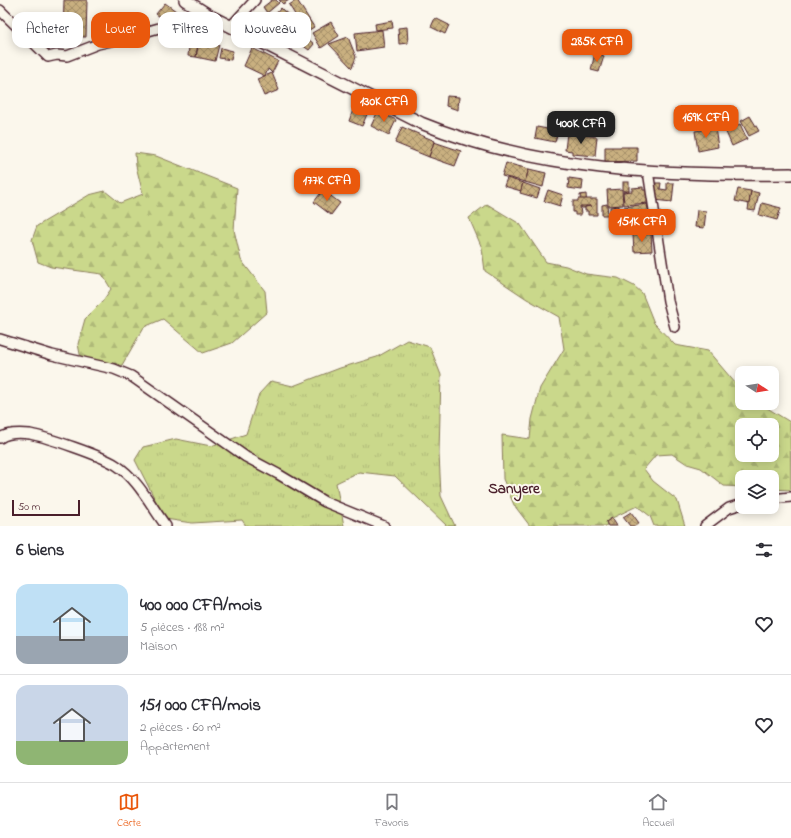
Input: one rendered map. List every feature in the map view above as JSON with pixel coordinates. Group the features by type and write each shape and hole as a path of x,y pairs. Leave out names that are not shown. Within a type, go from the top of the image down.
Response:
{"street":[{"path":"185,0 204,12"},
{"path":"244,12 255,0"},
{"path":"0,10 48,57 57,55 67,56 98,44 158,28"},
{"path":"223,22 231,26"},
{"path":"274,48 421,123 451,136 499,150 588,167 749,175 791,174"},
{"path":"648,171 668,301 675,327"},
{"path":"0,339 52,355 114,369 131,376 246,457 325,502 384,526"},
{"path":"0,438 4,435 29,434 88,453 116,465 134,481 166,526"},
{"path":"779,499 791,498"},
{"path":"706,526 729,508 735,506"}],"green space":[{"path":"135,153 156,156 237,188 234,230 241,260 265,291 267,312 232,343 203,353 163,319 144,327 122,365 96,370 82,364 78,344 85,319 102,302 111,289 102,274 51,267 38,262 32,240 37,226 89,195 105,191 120,203 143,194 136,166"},
{"path":"487,204 520,224 546,262 566,266 586,274 618,278 634,286 642,293 654,323 675,345 708,351 735,383 735,410 770,410 790,422 791,490 779,489 779,470 735,470 735,487 724,486 701,468 687,464 672,454 656,455 644,469 653,481 677,500 685,526 654,526 650,516 637,506 608,520 606,526 530,526 514,505 503,479 502,435 530,439 532,419 540,388 564,349 559,317 527,299 485,271 482,248 469,218"},
{"path":"407,340 430,347 441,375 439,453 441,496 455,526 447,526 395,476 359,472 336,483 344,526 246,526 242,520 192,523 165,519 135,460 143,447 176,439 211,446 246,434 259,394 271,381 293,386 340,368 377,357"}],"building":[{"path":"64,0 87,0 86,37 83,37 83,12 64,12"},
{"path":"272,0 276,0 279,3 268,12 266,12 263,7"},
{"path":"279,0 289,0 283,4"},
{"path":"297,0 305,12 293,12 289,5"},
{"path":"165,3 176,11 158,12 158,16 156,14"},
{"path":"281,8 285,12 277,12"},
{"path":"435,18 449,25 445,34 431,27"},
{"path":"392,21 393,28 376,30 375,24"},
{"path":"331,22 339,36 321,48 312,33"},
{"path":"407,27 408,43 399,44 398,28"},
{"path":"382,30 384,47 357,51 355,33"},
{"path":"348,37 356,57 352,68 329,44"},
{"path":"189,48 197,48 196,57 188,56"},
{"path":"198,48 218,48 215,61 196,57"},
{"path":"221,48 233,51 231,60 219,58"},
{"path":"252,48 278,61 272,73 268,69 265,76 244,66"},
{"path":"595,53 604,56 599,72 591,70"},
{"path":"272,73 279,90 264,96 257,79"},
{"path":"447,96 459,97 458,110 446,106"},
{"path":"354,107 368,112 362,126 349,121"},
{"path":"378,111 396,120 389,135 371,126"},
{"path":"750,116 759,131 749,136 741,121"},
{"path":"740,124 747,139 732,146 725,130"},
{"path":"402,127 435,141 429,157 395,143"},
{"path":"537,127 558,131 555,142 535,138"},
{"path":"715,128 718,147 698,151 695,131"},
{"path":"567,133 597,137 595,156 572,154 572,151 565,150"},
{"path":"434,142 461,151 455,166 429,157"},
{"path":"605,147 637,147 637,161 605,162"},
{"path":"506,163 529,169 525,182 502,176"},
{"path":"529,169 546,173 543,187 525,182"},
{"path":"507,178 523,183 521,191 504,186"},
{"path":"569,178 583,180 582,190 568,188"},
{"path":"623,182 629,182 629,191 623,191"},
{"path":"523,183 540,189 537,198 520,193"},
{"path":"654,183 661,183 660,189 667,190 667,183 674,183 672,202 654,200"},
{"path":"643,187 643,190 648,190 649,203 624,205 623,192 632,191 632,188"},
{"path":"622,189 623,205 608,206 607,190"},
{"path":"738,189 751,191 749,204 735,201"},
{"path":"323,190 340,203 331,215 314,202"},
{"path":"548,190 563,195 560,206 544,201"},
{"path":"751,191 759,193 755,211 748,210"},
{"path":"586,194 587,208 581,208 580,195"},
{"path":"578,199 597,199 597,215 588,215 588,211 585,211 585,207 591,206 580,206 581,215 575,215 575,212 573,212 573,201 578,201"},
{"path":"762,203 781,208 777,220 759,215"},
{"path":"607,204 608,215 602,215 602,205"},
{"path":"647,204 650,216 646,217 645,211 642,212 642,217 636,218 635,212 624,213 624,207"},
{"path":"619,206 619,208 623,208 623,213 610,212 610,207"},
{"path":"697,210 706,211 704,228 695,227"},
{"path":"651,234 652,251 634,252 633,235"},
{"path":"631,512 639,523 635,526 630,526 623,517"},
{"path":"612,518 617,526 608,526 606,522"}],"district":[{"name":"Sanyere","path":"514,489"}]}
